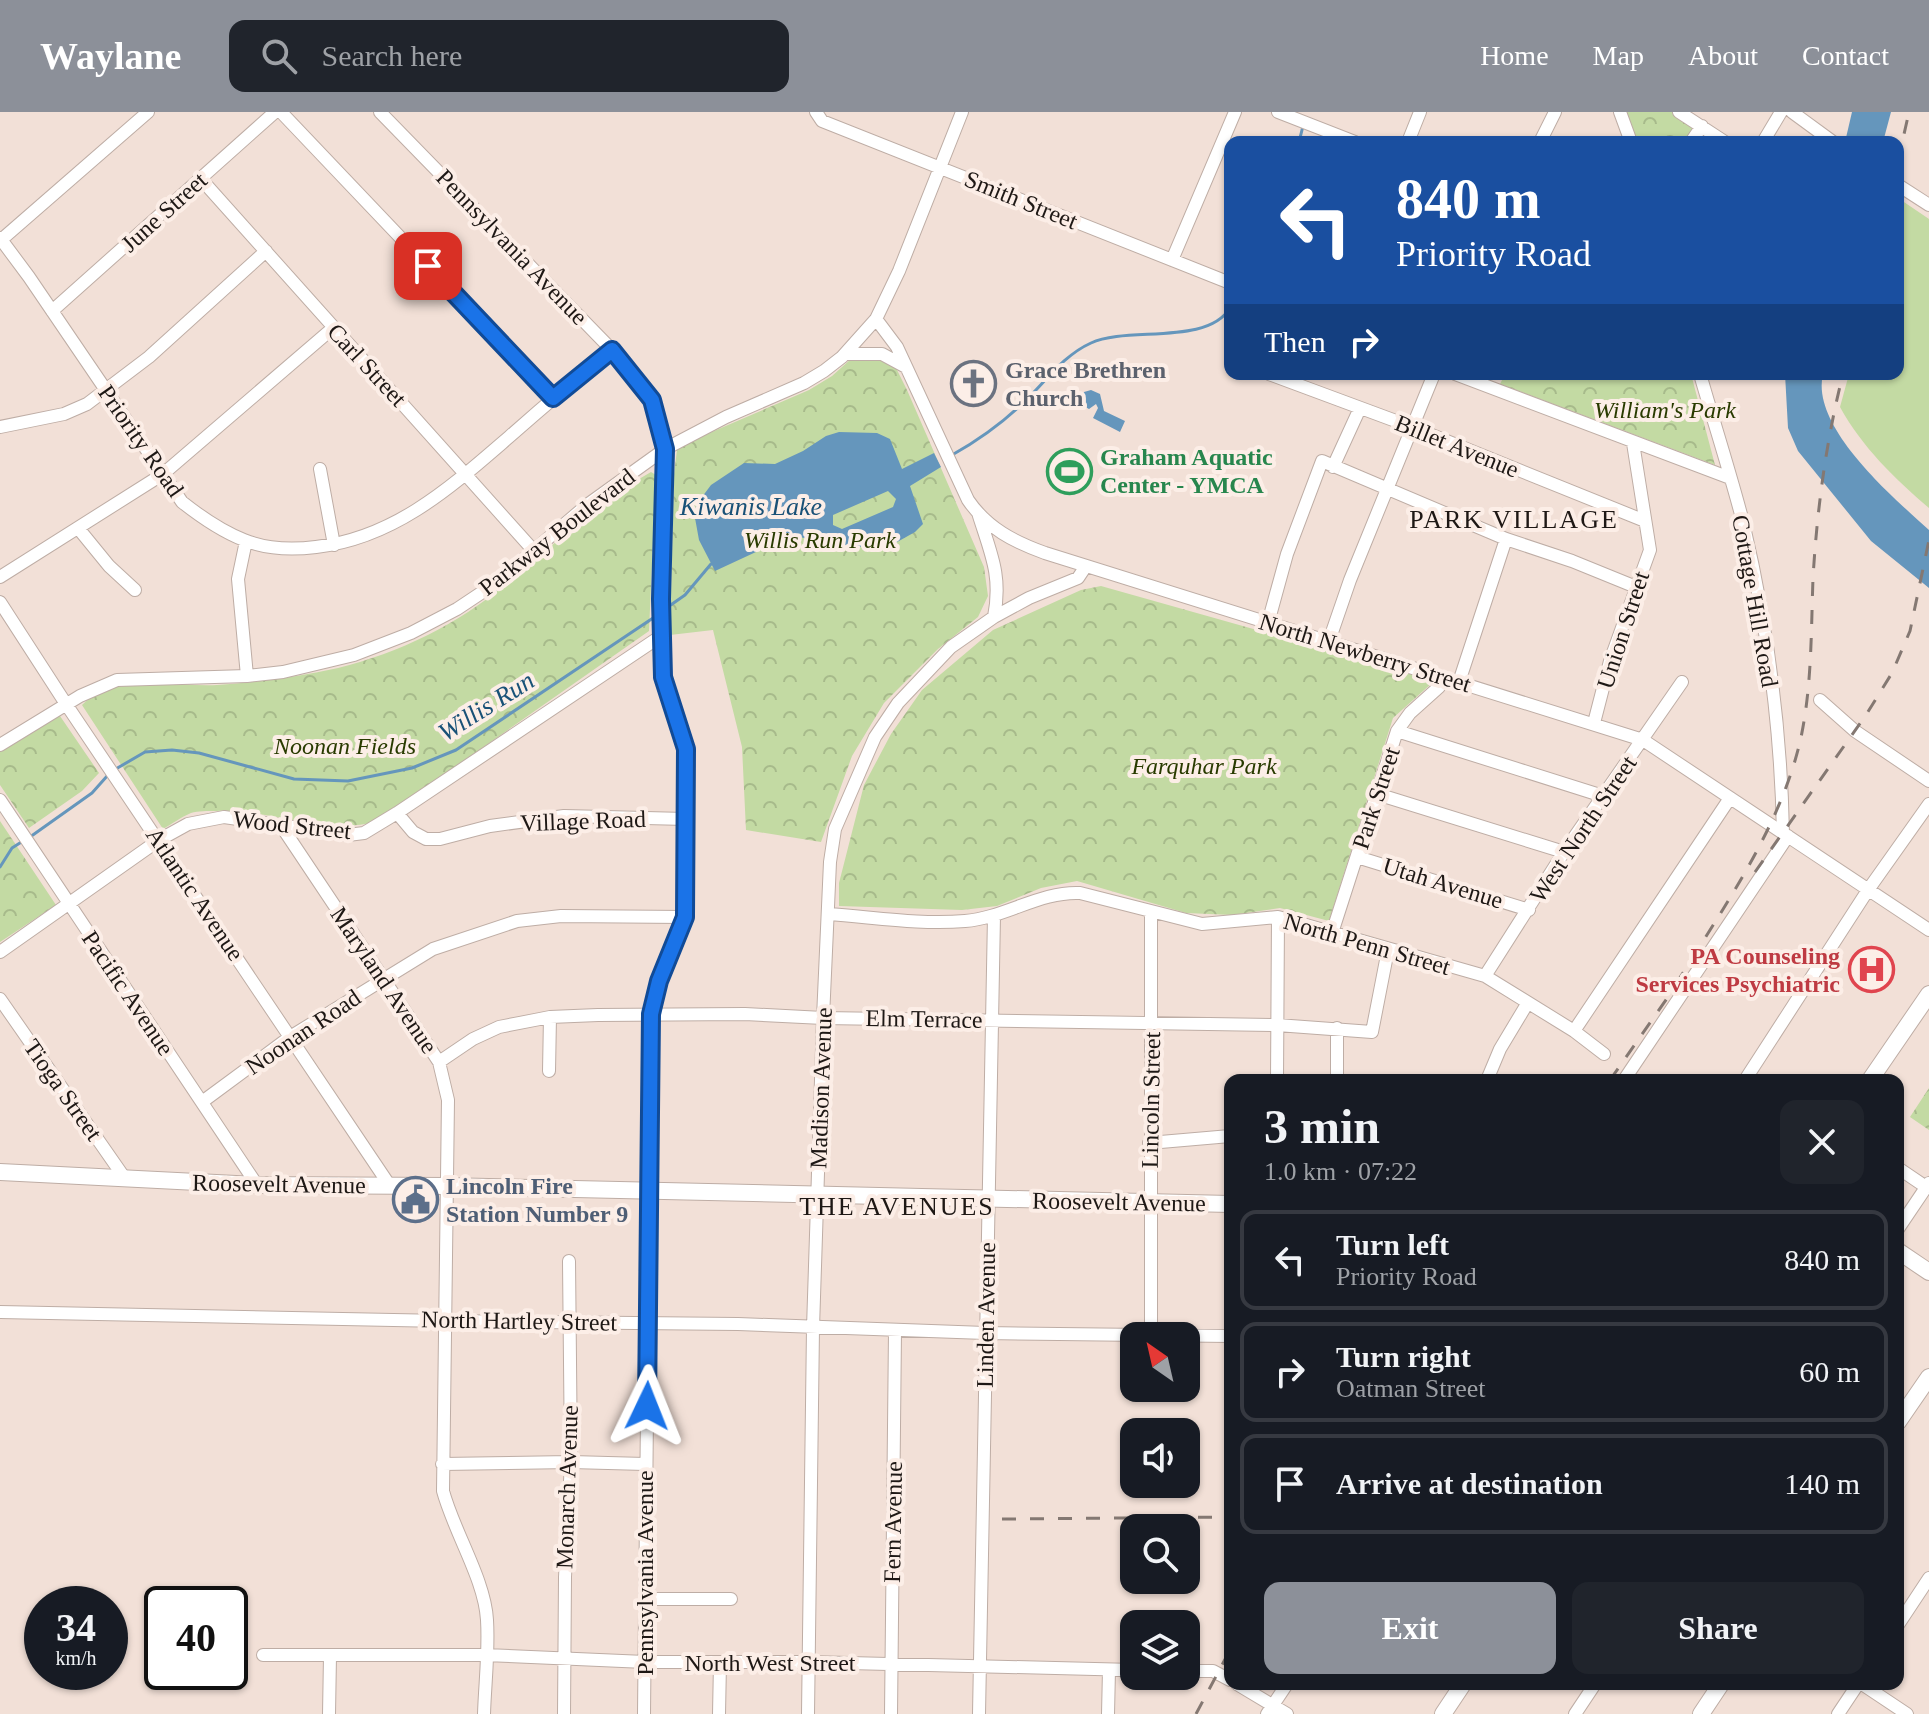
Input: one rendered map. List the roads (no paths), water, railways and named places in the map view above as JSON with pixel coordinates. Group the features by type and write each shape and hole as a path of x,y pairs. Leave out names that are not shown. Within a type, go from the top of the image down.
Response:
{"main road":[{"path":"1874,1074 1929,994"},
{"name":"Roosevelt Avenue","path":"0,1172 257,1185 446,1186 1224,1204"},
{"path":"1904,1255 1929,1272"},
{"path":"1904,1413 1929,1377"},
{"path":"1443,1714 1459,1690"},
{"path":"1701,1714 1717,1690"}],"street":[{"name":"Priority Road","path":"148,112 1,239 182,502 206,521 246,541 289,549 334,545 373,534 407,517 467,473 612,350"},
{"name":"June Street","path":"52,311 275,112"},
{"path":"281,112 553,398"},
{"name":"Pennsylvania Avenue","path":"380,112 612,350 652,400 665,449 661,599 663,677 686,749 685,917 659,981 651,1014 644,1714"},
{"name":"Parkway Boulevard","path":"0,745 66,704 117,680 247,676 327,663 411,633 477,596 587,505 665,449 726,417 804,383 845,354 876,319 899,271 962,112"},
{"path":"1225,136 1235,112"},
{"path":"1278,112 1341,136"},
{"path":"1410,136 1420,112"},
{"path":"1543,136 1555,112"},
{"path":"1620,112 1629,136"},
{"path":"1679,112 1716,136"},
{"path":"1767,136 1781,112"},
{"path":"1792,112 1822,136"},
{"name":"Smith Street","path":"821,115 940,167 1224,281"},
{"path":"1695,136 1702,126"},
{"path":"1172,260 1224,138"},
{"name":"Carl Street","path":"201,179 534,551"},
{"path":"1904,189 1929,205"},
{"path":"0,427 64,414 87,404 149,357 266,251"},
{"name":"North Newberry Street","path":"876,319 897,347 952,468 979,516 1008,538 1023,546 1643,740 1929,930"},
{"path":"0,577 163,474 333,328"},
{"path":"845,354 882,354 906,367"},
{"name":"Billet Avenue","path":"1285,380 1412,427 1645,521"},
{"path":"1329,641 1350,580 1432,380"},
{"path":"1470,380 1730,478"},
{"name":"Cottage Hill Road","path":"1702,380 1754,575 1766,641 1786,834"},
{"path":"1268,623 1287,554 1327,464 1360,408"},
{"name":"Union Street","path":"1594,723 1610,661 1650,550 1633,443"},
{"path":"1327,464 1506,539 1636,587"},
{"path":"320,469 334,545"},
{"path":"979,516 997,571 998,595 994,617"},
{"path":"78,528 109,566 135,590"},
{"path":"1459,682 1506,539"},
{"path":"246,541 238,579 247,676"},
{"name":"Madison Avenue","path":"808,1714 817,1195 830,862 835,829 875,737 898,703 951,647 994,617 1029,598 1078,578 1086,566"},
{"name":"Atlantic Avenue","path":"0,602 390,1186"},
{"name":"Wood Street","path":"0,952 159,840 188,824 224,817 334,834 364,833 661,630"},
{"name":"Park Street","path":"1332,933 1397,731 1410,713 1439,687 1442,677"},
{"name":"West North Street","path":"1485,976 1564,852 1682,682"},
{"path":"1820,700 1855,731 1929,781"},
{"path":"1397,731 1603,796"},
{"path":"1377,794 1564,852"},
{"path":"1574,1031 1730,798"},
{"name":"Pacific Avenue","path":"0,800 257,1185"},
{"path":"1749,1074 1868,890 1929,804"},
{"name":"Village Road","path":"397,813 413,832 426,839 564,816 686,819"},
{"name":"Maryland Avenue","path":"282,827 439,1062 448,1100 443,1491 450,1519 478,1585 487,1619 484,1714"},
{"path":"1628,1074 1786,834"},
{"name":"Utah Avenue","path":"1357,857 1529,910"},
{"name":"North Penn Street","path":"828,914 897,920 964,921 994,916 1067,893 1080,893 1202,924 1278,917 1485,976 1574,1031 1604,1054"},
{"name":"Lincoln Street","path":"1151,912 1151,1322"},
{"name":"Noonan Road","path":"202,1102 290,1037 433,949 517,921 561,916 685,917"},
{"name":"Linden Avenue","path":"979,1714 994,916"},
{"path":"1277,1074 1278,917"},
{"name":"Elm Terrace","path":"439,1062 473,1039 499,1027 550,1017 745,1014 1277,1025 1372,1032 1388,950"},
{"name":"Tioga Street","path":"0,999 126,1180"},
{"path":"1490,1074 1500,1049 1527,1004"},
{"path":"549,1071 550,1017"},
{"path":"1337,1028 1337,1074"},
{"path":"1149,1143 1224,1137"},
{"path":"1904,1171 1928,1185 1904,1220"},
{"name":"Monarch Avenue","path":"564,1714 565,1577 571,1462 569,1261"},
{"name":"North Hartley Street","path":"0,1312 738,1324 1120,1335"},
{"name":"Fern Avenue","path":"891,1714 895,1331"},
{"name":"North Hartley Street","path":"1200,1336 1224,1336"},
{"path":"442,1464 645,1464"},
{"path":"1904,1616 1929,1578"},
{"path":"645,1599 731,1599"},
{"name":"North West Street","path":"263,1655 485,1655 645,1662 809,1662 1120,1670"},
{"path":"329,1714 330,1656"},
{"path":"719,1714 720,1663"},
{"path":"1108,1714 1109,1670"},
{"path":"1200,1671 1213,1671 1224,1677"},
{"path":"1245,1690 1270,1710 1287,1714"},
{"path":"1270,1710 1283,1690"},
{"path":"1575,1714 1591,1690"},
{"path":"1838,1714 1856,1690"},
{"path":"1869,1690 1907,1714"}],"water":[{"path":"1852,112 1891,112 1885,136 1846,136"},
{"path":"1785,380 1823,380 1822,395 1829,416 1842,438 1877,481 1929,530 1929,588 1871,541 1798,451 1788,428"},
{"path":"1091,390 1100,394 1104,411 1125,421 1120,432 1093,418 1098,408 1096,404 1089,409 1078,403 1084,392"},
{"name":"Kiwanis Lake","path":"839,432 877,433 890,439 902,469 934,453 941,467 910,486 923,524 890,546 842,547 788,537 715,571 699,540 695,518 696,505 711,485 744,463 775,464","holes":["888,491 896,499 893,507 842,529 833,525 833,515"]}],"waterway":[{"path":"1300,136 1303,126"},
{"path":"952,455 1006,418 1062,363 1091,343 1106,338 1204,327 1224,315"},
{"name":"Willis Run","path":"665,609 685,595 711,564"},
{"name":"Willis Run","path":"114,770 145,752 172,750 199,753 294,779 348,781 412,768 456,750 659,614"},
{"name":"Willis Run","path":"30,837 92,793 108,775"},
{"name":"Willis Run","path":"0,867 12,848 23,841"}],"railway":[{"path":"1904,136 1909,112"},
{"path":"1676,984 1748,868 1791,775 1804,722 1820,501 1842,380"},
{"path":"1755,872 1866,715 1892,673 1910,631 1929,540"},
{"path":"1614,1074 1682,977"},
{"path":"1002,1519 1224,1517"},
{"path":"1196,1714 1224,1661"}],"place":[{"name":"Grace Brethren Church","path":"974,384"},
{"name":"Graham Aquatic Center - YMCA","path":"1069,471"},
{"name":"PA Counseling Services Psychiatric","path":"1871,970"},
{"name":"Lincoln Fire Station Number 9","path":"415,1200"}],"district":[{"name":"PARK VILLAGE","path":"1514,519"},
{"name":"THE AVENUES","path":"897,1206"}],"park label":[{"name":"William's Park","path":"1665,410"},
{"name":"Willis Run Park","path":"820,540"},
{"name":"Noonan Fields","path":"345,746"},
{"name":"Farquhar Park","path":"1204,766"}]}
